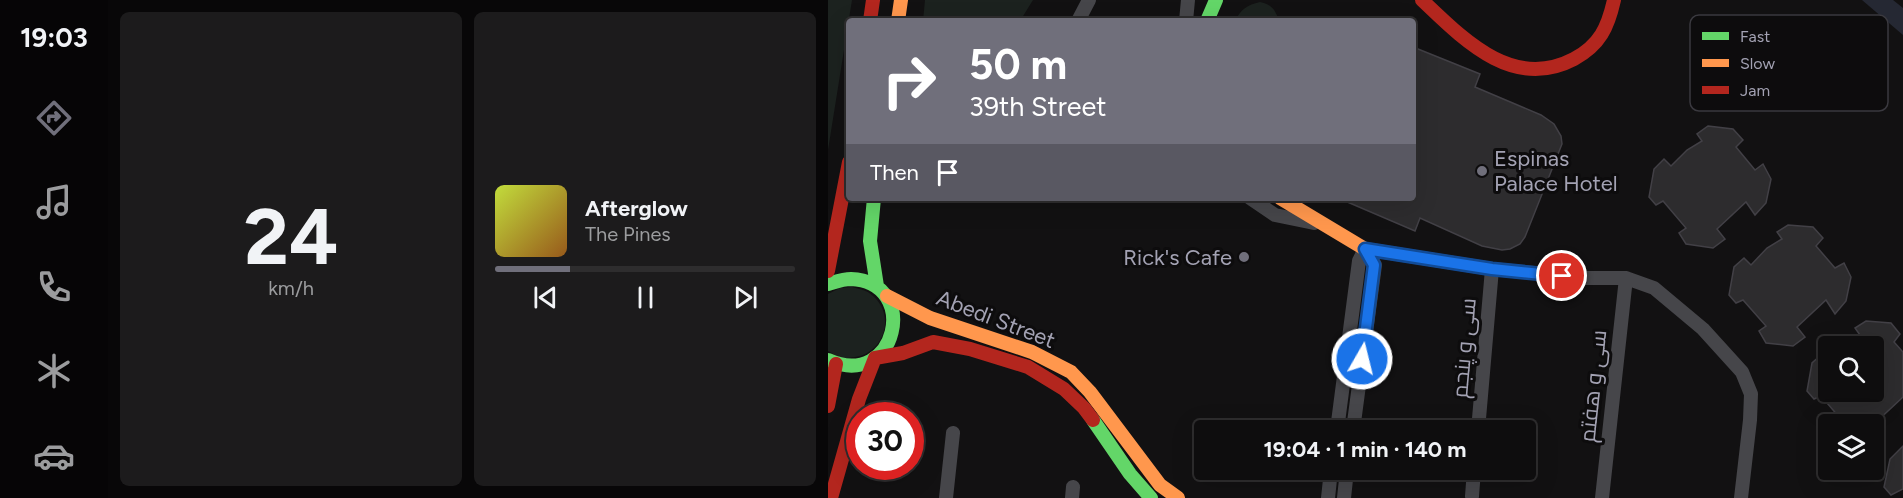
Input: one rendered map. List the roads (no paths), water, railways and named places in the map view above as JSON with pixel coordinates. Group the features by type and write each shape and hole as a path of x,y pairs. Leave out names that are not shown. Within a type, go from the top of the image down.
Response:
{"street":[{"path":"870,18 873,0"},
{"path":"898,18 901,0"},
{"path":"1080,18 1089,0"},
{"path":"1187,18 1188,0"},
{"path":"1208,18 1216,0"},
{"path":"1422,0 1467,41 1514,68 1532,70 1555,69 1594,48 1610,20 1614,0"},
{"path":"828,272 846,178"},
{"path":"831,498 859,399 875,358 892,336 893,309 882,291 870,241 874,201"},
{"path":"1254,201 1275,215 1322,224"},
{"path":"1285,201 1365,249 1492,269 1585,278 1626,278 1654,288 1703,329 1742,372 1751,394 1741,498"},
{"path":"1338,420 1359,261 1365,249"},
{"path":"1354,420 1374,265 1365,249"},
{"name":"سی و پنجم","path":"1479,420 1492,269"},
{"name":"Abedi Street","path":"828,284 837,279 851,277 865,280 930,318 1032,352 1071,372 1090,392 1160,484 1178,498"},
{"name":"سی و هفتم","path":"1602,498 1626,278"},
{"name":"Abedi Street","path":"832,362 849,366 863,364 875,358 903,353 933,342 970,348 1028,367 1064,389 1083,408 1130,474 1151,498"},
{"path":"828,406 832,391 832,362"},
{"path":"946,498 953,433"},
{"path":"1328,498 1330,480"},
{"path":"1344,498 1346,480"},
{"path":"1472,496 1473,480"}],"place":[{"name":"Espinas Palace Hotel","path":"1482,171"},
{"name":"Rick's Cafe","path":"1244,257"}]}
